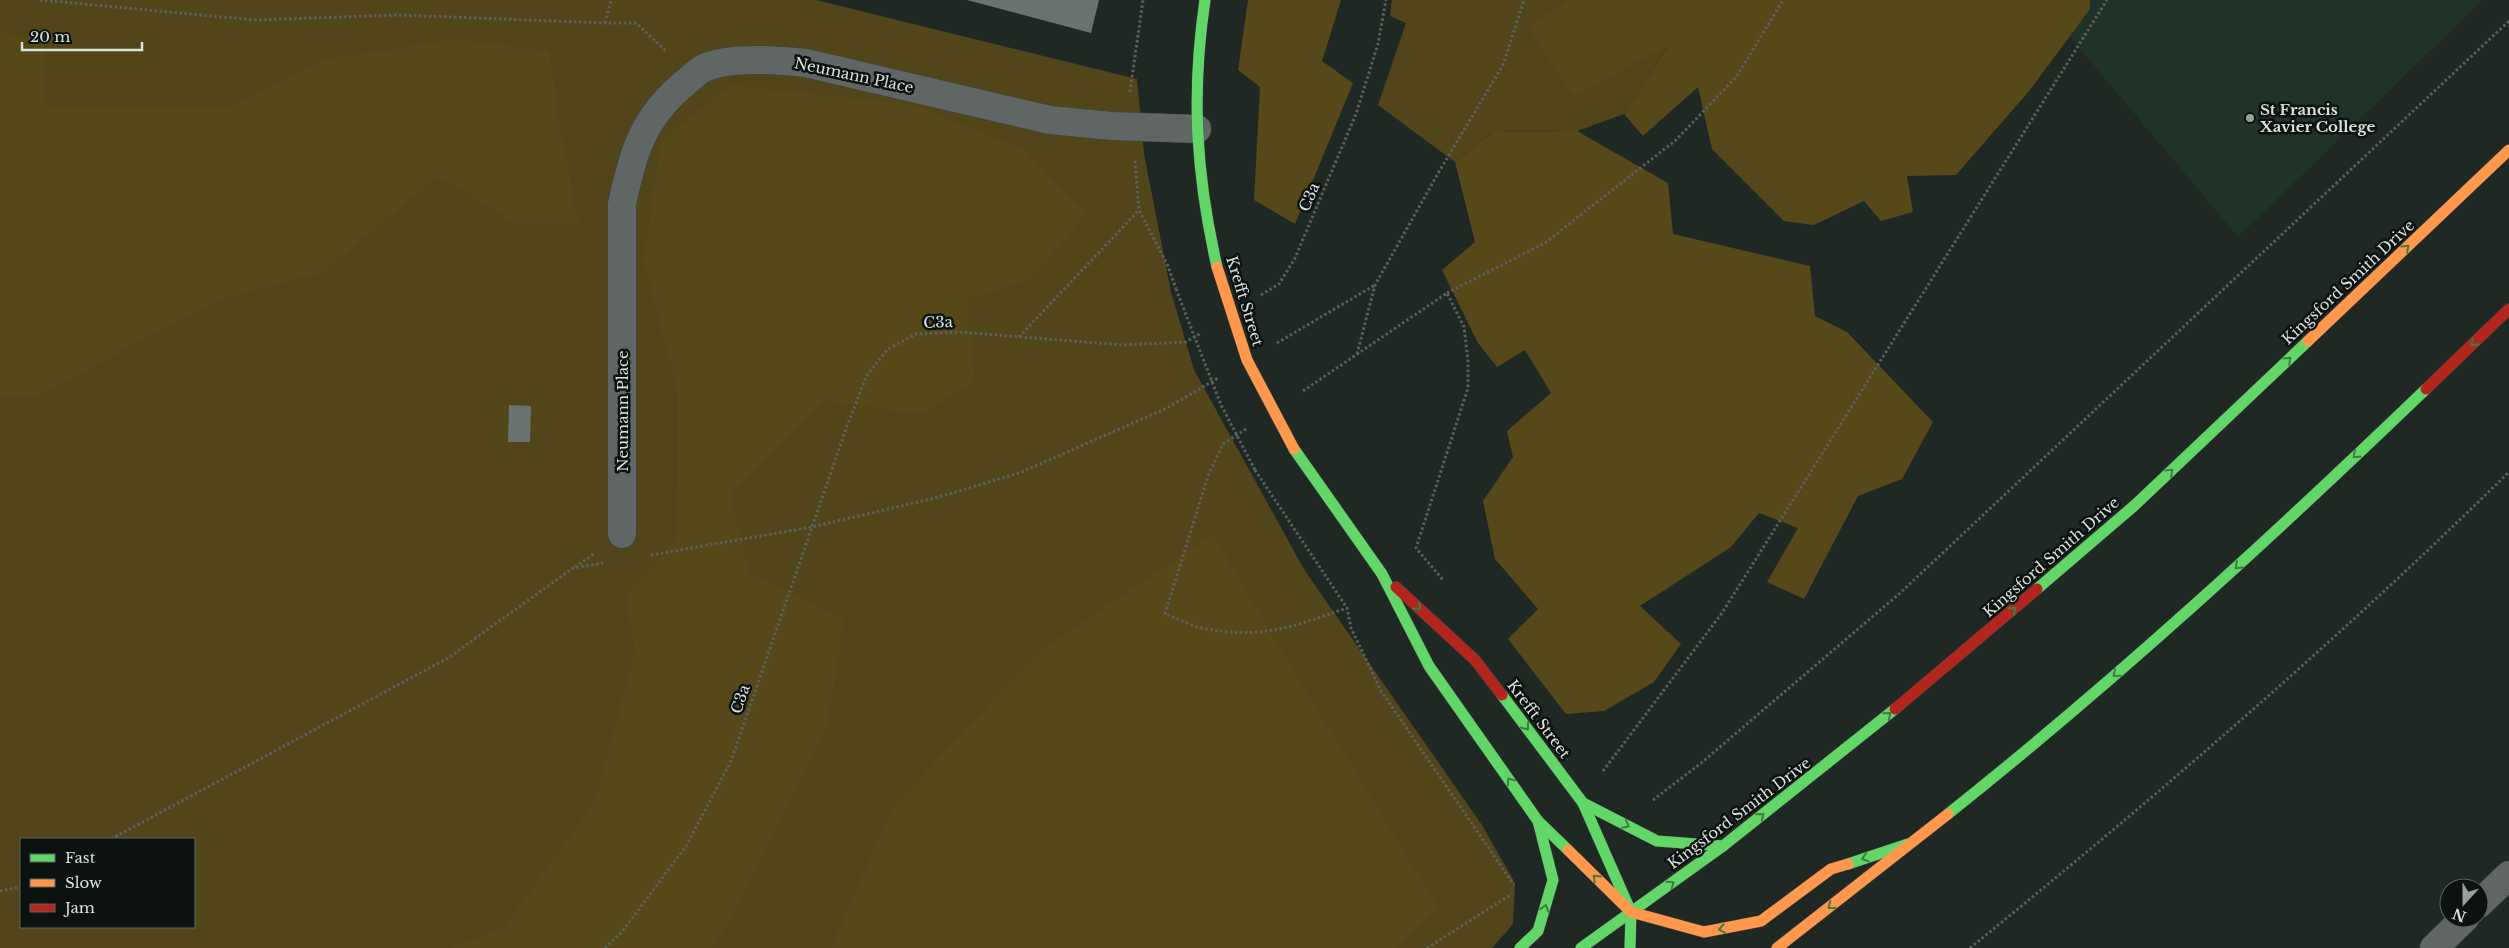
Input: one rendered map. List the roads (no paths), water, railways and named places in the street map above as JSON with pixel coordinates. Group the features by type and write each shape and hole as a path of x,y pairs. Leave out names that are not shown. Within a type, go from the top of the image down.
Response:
{"main road":[{"name":"Krefft Street","path":"1204,0 1197,129 1202,198 1217,267 1247,360 1294,449 1382,574 1429,666 1538,821 1631,912 1704,932 1761,921 1831,869 1911,844"},
{"name":"Kingsford Smith Drive","path":"1581,948 1723,846 1933,679 2135,505 2509,150"},
{"path":"1777,948 1911,844 2063,720 2217,586 2509,309"},
{"name":"Krefft Street","path":"1382,574 1475,660 1583,802 1631,912 1630,948"},
{"path":"1583,802 1657,841 1723,846"},
{"path":"1520,948 1538,931 1552,880 1538,821"}],"street":[{"name":"Neumann Place","path":"622,534 622,204 632,157 654,114 668,96 704,68 740,60 770,59 806,62 1050,120 1112,126 1197,129"},
{"path":"2489,894 2509,875"},
{"path":"2434,948 2454,928"}],"place":[{"name":"St Francis Xavier College","path":"2250,118"}]}
